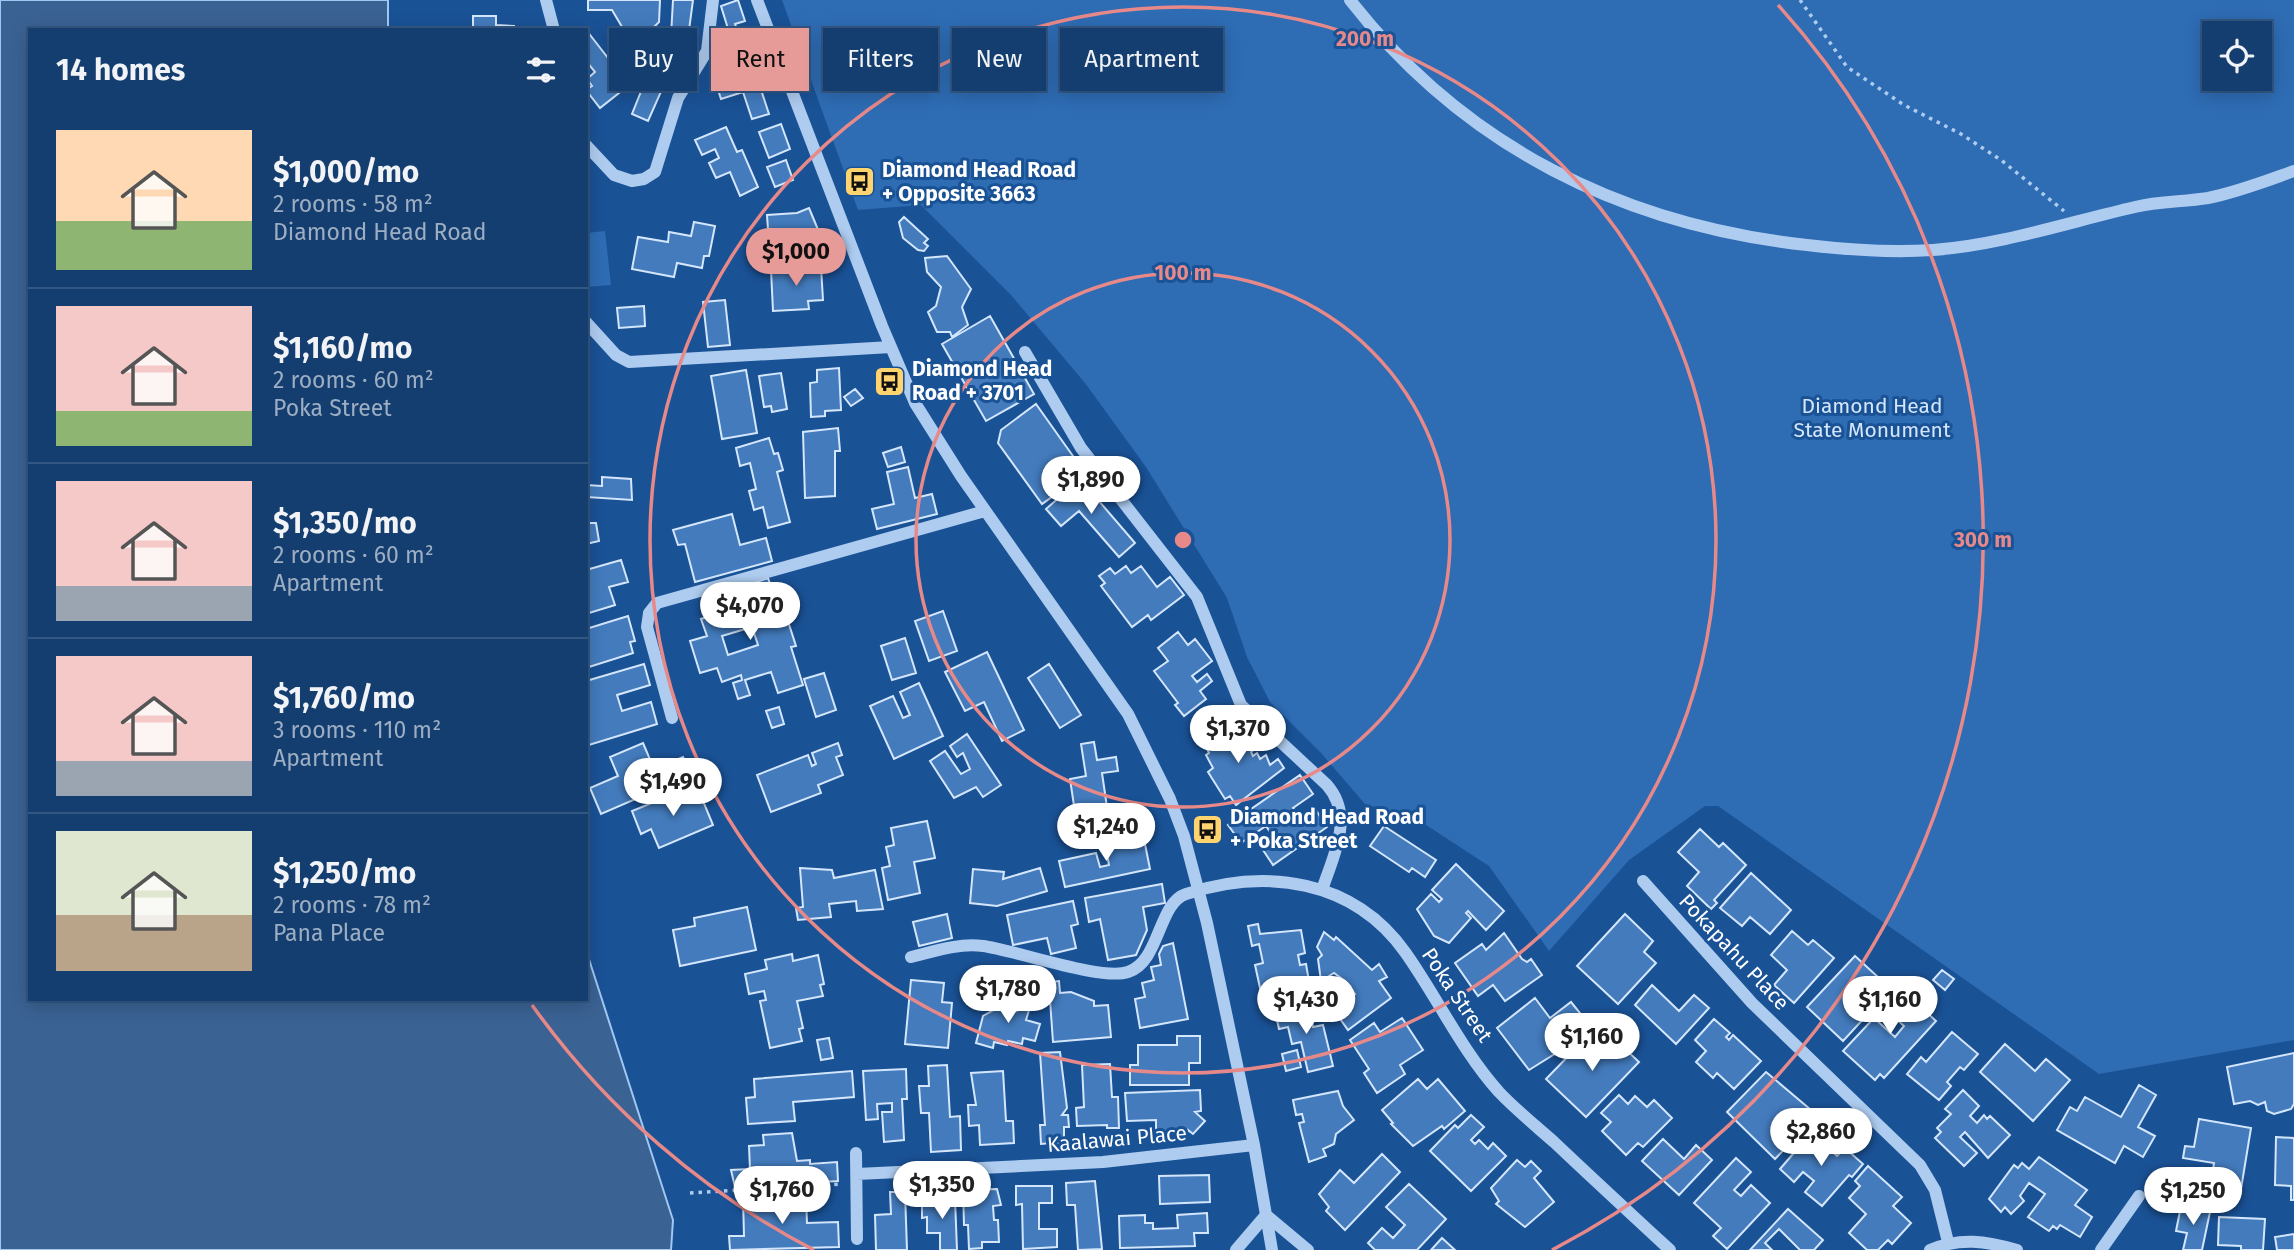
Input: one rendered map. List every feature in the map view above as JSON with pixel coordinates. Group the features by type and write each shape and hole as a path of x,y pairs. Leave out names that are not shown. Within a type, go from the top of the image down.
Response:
{"street":[{"path":"546,0 553,28"},
{"path":"588,147 614,175 632,181 644,180 654,172 678,98 706,51 713,0"},
{"path":"757,0 891,347 929,428 1112,690 1142,737 1170,799 1199,891 1254,1144 1272,1250"},
{"path":"1350,0 1381,40 1428,86 1484,131 1553,171 1628,205 1696,228 1784,243 1871,252 1935,250 2146,204 2207,198 2239,191 2294,171"},
{"path":"588,324 616,355 629,362 891,347"},
{"path":"1025,352 1081,448 1197,597 1241,705 1327,785 1338,799 1342,826 1322,890"},
{"path":"673,718 647,627 649,614 657,603 985,511"},
{"name":"Poka Street","path":"1199,891 1255,879 1284,881 1322,890 1357,908 1390,934 1499,1091 1670,1250"},
{"name":"Pokapahu Place","path":"1643,881 1752,1003 1920,1165 1935,1191 1948,1242"},
{"path":"911,957 970,945 1054,963 1114,973 1128,972 1142,963 1177,900 1183,895 1199,891"},
{"name":"Kaalawai Place","path":"857,1179 1103,1162 1254,1144"},
{"path":"856,1153 857,1239"},
{"path":"2101,1250 2139,1196"},
{"path":"1236,1250 1266,1214"},
{"path":"1266,1214 1308,1250"},
{"path":"1930,1250 1948,1242 1979,1241 2017,1250"}],"path":[{"path":"1800,0 1847,67 1903,105 1961,134 2001,160 2059,204 2071,222"},
{"path":"690,1193 857,1179"}],"green space":[{"name":"Diamond Head State Monument","path":"782,0 2294,0 2294,1040 2099,1074 1718,806 1705,806 1629,860 1549,951 1489,866 1420,821 1365,804 1321,753 1270,702 1247,657 1227,598 1146,467 1085,383 1011,295 921,205 858,210 809,75 809,28 792,28"},
{"path":"605,231 611,285 588,287 588,233"}],"shaded area":[{"path":"0,0 388,0 388,28 28,28 28,1001 588,1001 588,956 673,1220 671,1250 0,1250"}],"building":[{"path":"588,0 660,0 659,22 653,28 623,28 612,10 588,10"},
{"path":"673,0 693,0 689,28 671,28"},
{"path":"738,0 745,21 735,24 736,28 728,28 721,6"},
{"path":"473,16 496,16 496,25 514,26 514,28 473,28"},
{"path":"588,32 609,59 609,91 621,91 600,108 588,93 592,86 588,78 595,72 588,63"},
{"path":"641,91 661,91 648,121 632,114"},
{"path":"718,91 761,91 769,114 752,119 743,92 721,99"},
{"path":"781,124 790,149 769,158 759,132"},
{"path":"726,127 737,152 742,150 758,187 740,196 730,172 716,178 709,163 719,158 715,149 702,155 695,140"},
{"path":"786,160 793,180 775,187 767,167"},
{"path":"809,208 819,232 807,237 808,264 788,265 787,243 769,244 767,215 797,213"},
{"path":"904,217 928,239 924,243 928,246 924,251 918,250 903,238 899,222"},
{"path":"694,222 715,226 709,256 704,256 702,268 677,263 674,277 632,269 638,237 668,242 669,232 691,236"},
{"path":"947,256 971,289 962,307 968,325 952,337 950,332 937,332 928,312 936,306 941,287 927,272 925,258"},
{"path":"821,267 823,300 808,301 809,309 773,311 771,270"},
{"path":"725,300 730,345 708,347 703,302"},
{"path":"644,306 645,326 619,328 617,308"},
{"path":"990,316 1034,394 986,421 942,344"},
{"path":"839,368 841,410 825,411 825,416 811,417 810,383 817,382 817,370"},
{"path":"746,370 757,433 722,439 711,376"},
{"path":"781,373 787,409 772,412 771,406 764,407 759,376"},
{"path":"855,389 863,398 851,406 844,397"},
{"path":"1036,404 1085,473 1042,504 998,443 1001,430"},
{"path":"838,428 840,451 835,451 835,496 805,498 803,432"},
{"path":"769,438 774,454 778,453 783,470 777,472 790,522 768,528 763,507 754,510 749,491 756,489 750,463 740,466 736,448"},
{"path":"901,447 905,462 888,467 883,453"},
{"path":"908,467 915,498 932,494 937,514 877,529 872,509 894,504 887,472"},
{"path":"602,477 631,479 632,500 588,497 588,485 602,486"},
{"path":"1080,479 1135,543 1119,557 1079,511 1061,526 1046,509"},
{"path":"588,510 589,523 596,523 599,541 588,544"},
{"path":"732,514 740,545 766,538 772,561 695,582 685,544 678,545 673,530"},
{"path":"621,560 628,582 609,587 615,605 588,613 588,569"},
{"path":"1126,566 1131,573 1141,566 1157,587 1170,577 1184,595 1151,620 1148,615 1132,627 1101,586 1105,583 1099,576 1110,568 1115,574"},
{"path":"768,578 778,607 783,606 796,646 791,647 803,685 778,693 771,672 745,680 750,695 738,699 733,683 742,680 741,675 722,682 717,668 700,673 690,641 707,636 701,619 749,603 744,586","holes":["752,627 758,645 728,655 722,636"]},
{"path":"943,611 957,651 929,661 915,621"},
{"path":"628,616 635,641 630,642 633,653 588,667 588,628"},
{"path":"1178,632 1188,645 1195,639 1212,661 1192,676 1197,682 1207,674 1212,681 1200,691 1206,699 1184,716 1175,705 1178,703 1154,671 1168,661 1158,648"},
{"path":"905,638 916,673 892,680 881,646"},
{"path":"987,652 1024,730 1002,741 984,702 965,711 945,672"},
{"path":"644,664 650,685 617,695 622,711 651,702 657,724 589,745 588,680"},
{"path":"1049,664 1081,715 1060,728 1028,678"},
{"path":"824,673 836,710 816,717 804,679"},
{"path":"919,683 943,736 894,759 870,706 893,696 903,718 910,715 900,692"},
{"path":"779,707 784,724 772,728 766,711"},
{"path":"1235,727 1238,735 1246,729 1258,746 1251,752 1253,756 1257,753 1260,759 1266,755 1270,765 1278,759 1284,768 1236,805 1230,796 1225,799 1208,772 1213,768 1203,741 1214,733 1217,738"},
{"path":"967,734 1001,785 983,797 976,787 954,798 930,761 945,751 961,774 970,769 963,753 957,757 950,746"},
{"path":"1094,742 1097,760 1116,757 1118,771 1102,773 1108,814 1076,819 1070,779 1086,776 1081,744"},
{"path":"643,743 654,769 683,757 691,775 601,814 590,788 618,776 610,757"},
{"path":"838,743 842,755 836,757 843,775 818,785 821,793 771,812 757,775 808,755 812,766 816,764 812,753"},
{"path":"1300,775 1313,794 1293,808 1301,819 1315,809 1327,827 1273,865 1263,850 1276,841 1266,826 1241,843 1228,825"},
{"path":"681,791 684,799 701,796 713,825 659,848 651,829 641,834 632,811"},
{"path":"927,821 935,858 914,862 920,893 888,900 882,868 890,866 886,847 894,845 891,828"},
{"path":"1384,826 1436,860 1425,877 1412,868 1409,872 1370,846"},
{"path":"1700,829 1719,847 1723,843 1746,865 1714,900 1717,903 1711,909 1687,886 1699,872 1678,852"},
{"path":"1124,833 1127,848 1145,844 1150,869 1065,887 1059,861 1096,853 1100,867 1109,865 1104,837"},
{"path":"1456,864 1504,911 1486,930 1468,911 1466,913 1471,918 1449,943 1434,936 1417,909 1431,894 1439,902 1442,899 1432,890"},
{"path":"800,868 832,870 834,878 875,870 883,909 857,911 856,901 829,904 831,917 798,920 796,908 803,907"},
{"path":"1040,868 1047,891 997,906 970,903 973,869 1004,872 1003,879"},
{"path":"1751,873 1791,910 1770,934 1750,917 1742,926 1720,908"},
{"path":"1162,884 1165,903 1143,907 1147,930 1136,955 1108,960 1100,919 1089,922 1085,898"},
{"path":"1073,901 1078,924 1071,926 1076,948 1051,954 1047,938 1013,945 1007,915"},
{"path":"747,907 756,950 680,966 673,930 695,926 694,918"},
{"path":"947,914 952,938 919,946 913,922"},
{"path":"1625,914 1653,941 1644,952 1656,963 1618,1004 1577,966"},
{"path":"1258,924 1260,934 1301,930 1305,953 1298,955 1300,965 1306,964 1310,987 1262,997 1255,965 1263,963 1259,944 1252,946 1248,926"},
{"path":"1792,931 1808,945 1813,940 1834,958 1794,1003 1774,985 1787,970 1771,955"},
{"path":"1324,932 1334,940 1336,937 1372,970 1379,964 1387,977 1379,981 1391,998 1348,1030 1333,1009 1355,994 1345,981 1334,973 1321,981 1318,959 1322,955 1317,947"},
{"path":"1504,933 1522,959 1527,962 1531,959 1542,975 1505,1001 1493,985 1478,996 1455,963 1482,944 1486,950"},
{"path":"1173,943 1188,1019 1140,1028 1135,999 1145,997 1142,983 1154,980 1151,967 1161,965 1159,954 1163,946"},
{"path":"792,954 793,961 818,955 824,984 820,985 823,996 797,1001 803,1028 799,1029 802,1041 770,1048 760,1001 766,1000 764,991 749,994 745,974 767,969 765,960"},
{"path":"1855,956 1891,989 1843,1041 1807,1007"},
{"path":"1942,970 1954,979 1945,990 1933,980"},
{"path":"911,980 944,983 942,1002 952,1003 948,1048 905,1044"},
{"path":"1059,981 1060,993 1071,992 1094,1001 1094,1006 1108,1005 1111,1037 1053,1042 1050,1000 1043,1000 1042,983"},
{"path":"1652,985 1679,1011 1694,995 1709,1008 1676,1044 1635,1005"},
{"path":"1898,986 1936,1021 1884,1078 1880,1074 1875,1080 1843,1051 1874,1018 1895,1037 1904,1026 1881,1005"},
{"path":"1023,991 1034,994 1026,1020 1040,1024 1035,1041 1023,1038 1022,1044 1008,1041 1007,1045 994,1042 993,1048 976,1043 983,1016 1001,1006 1017,1011"},
{"path":"1535,998 1550,1018 1571,1002 1588,1023 1558,1046 1561,1050 1529,1070 1497,1028"},
{"path":"1308,1003 1313,1027 1323,1025 1333,1066 1308,1072 1301,1042 1292,1044 1288,1027 1279,1029 1275,1011"},
{"path":"1402,1018 1423,1050 1400,1065 1405,1074 1377,1093 1364,1073 1369,1069 1350,1040 1374,1023 1380,1032"},
{"path":"1714,1019 1730,1033 1726,1037 1729,1040 1733,1035 1761,1061 1734,1089 1717,1073 1713,1078 1696,1062 1706,1051 1695,1040"},
{"path":"1607,1032 1639,1062 1586,1117 1546,1079 1580,1044 1584,1048 1588,1044 1592,1048"},
{"path":"1952,1032 1978,1054 1964,1070 1960,1067 1947,1082 1951,1086 1939,1100 1907,1074 1921,1057 1926,1062"},
{"path":"1177,1036 1200,1036 1200,1063 1189,1063 1189,1085 1130,1085 1130,1065 1138,1065 1138,1045 1177,1045"},
{"path":"829,1038 833,1058 821,1060 817,1040"},
{"path":"2005,1044 2035,1071 2046,1059 2070,1080 2033,1121 1980,1072"},
{"path":"1297,1050 1301,1067 1286,1071 1282,1054"},
{"path":"1060,1052 1067,1108 1062,1115 1068,1115 1069,1127 1064,1127 1064,1142 1041,1144 1040,1125 1045,1125 1040,1053"},
{"path":"2294,1053 2294,1104 2291,1109 2274,1114 2267,1111 2265,1102 2258,1105 2250,1101 2234,1104 2227,1067"},
{"path":"1110,1064 1112,1097 1118,1097 1119,1128 1107,1128 1107,1125 1077,1126 1076,1108 1084,1107 1082,1065"},
{"path":"947,1065 950,1117 960,1116 961,1150 931,1152 929,1113 921,1113 919,1086 929,1086 928,1066"},
{"path":"906,1069 907,1099 902,1099 904,1140 884,1142 882,1112 892,1112 892,1103 877,1104 878,1119 866,1120 863,1071"},
{"path":"852,1071 854,1097 793,1102 795,1121 748,1124 746,1098 755,1097 754,1079"},
{"path":"1003,1071 1006,1121 1013,1121 1014,1143 980,1145 979,1125 969,1126 968,1105 976,1105 971,1073"},
{"path":"1766,1072 1817,1115 1775,1159 1727,1112"},
{"path":"1418,1079 1427,1089 1438,1079 1465,1111 1444,1129 1442,1126 1413,1146 1391,1124 1393,1123 1382,1110"},
{"path":"2139,1085 2156,1095 2138,1127 2155,1136 2143,1157 2124,1146 2115,1163 2057,1130 2070,1107 2077,1111 2085,1097 2121,1117"},
{"path":"1200,1090 1201,1111 1195,1112 1205,1121 1193,1134 1188,1130 1187,1133 1156,1134 1156,1120 1127,1121 1125,1093"},
{"path":"1963,1090 1979,1106 1970,1116 1977,1123 1984,1115 1987,1119 1990,1116 2010,1135 1988,1158 1965,1132 1960,1137 1977,1153 1964,1166 1935,1138 1941,1132 1937,1128 1951,1114 1945,1109"},
{"path":"1338,1091 1343,1106 1354,1120 1336,1134 1334,1144 1323,1149 1326,1156 1309,1162 1299,1123 1304,1122 1302,1114 1296,1115 1293,1100"},
{"path":"1619,1095 1628,1104 1635,1096 1647,1107 1654,1100 1672,1118 1643,1147 1638,1143 1626,1155 1602,1131 1611,1122 1601,1113"},
{"path":"1471,1115 1484,1127 1471,1140 1475,1144 1479,1140 1488,1149 1493,1143 1506,1156 1471,1191 1430,1151 1455,1125 1458,1128"},
{"path":"2199,1119 2251,1128 2241,1189 2211,1184 2214,1163 2183,1158 2185,1146 2194,1147"},
{"path":"792,1133 797,1161 810,1160 810,1164 837,1162 838,1181 735,1187 731,1170 750,1169 749,1146 764,1145 763,1135"},
{"path":"1811,1133 1837,1156 1845,1148 1863,1164 1852,1177 1849,1175 1822,1206 1805,1192 1814,1181 1803,1172 1794,1182 1780,1169"},
{"path":"2276,1137 2294,1138 2294,1200 2291,1200 2291,1186 2275,1185"},
{"path":"1663,1139 1684,1159 1696,1145 1712,1160 1679,1195 1642,1161"},
{"path":"1382,1154 1400,1172 1345,1230 1326,1211 1329,1207 1319,1194 1340,1170 1354,1183"},
{"path":"2039,1157 2087,1190 2075,1205 2092,1217 2080,1237 2060,1225 2057,1229 2053,1226 2049,1231 2028,1217 2045,1194 2029,1183 2020,1196 2024,1201 2011,1214 2005,1207 2001,1212 1989,1199 2014,1165 2018,1168 2022,1163 2029,1169"},
{"path":"1736,1158 1751,1172 1734,1190 1741,1196 1751,1185 1770,1203 1727,1249 1713,1236 1721,1228 1694,1203"},
{"path":"1517,1160 1525,1167 1531,1161 1541,1171 1534,1178 1554,1202 1525,1227 1496,1204 1499,1201 1491,1188"},
{"path":"1868,1166 1902,1197 1893,1206 1911,1223 1892,1244 1888,1240 1878,1250 1867,1250 1849,1233 1866,1214 1849,1198 1860,1186 1855,1181"},
{"path":"1209,1175 1210,1202 1160,1204 1159,1176"},
{"path":"1095,1181 1102,1249 1078,1250 1075,1205 1067,1205 1066,1183"},
{"path":"1409,1184 1446,1219 1417,1250 1375,1250 1368,1243 1382,1228 1393,1238 1405,1225 1386,1207"},
{"path":"1016,1186 1052,1186 1052,1203 1039,1203 1039,1229 1057,1229 1057,1247 1023,1249 1022,1204 1016,1205"},
{"path":"997,1189 1001,1205 993,1206 994,1220 998,1220 999,1242 982,1242 982,1248 969,1249 968,1225 964,1225 963,1190"},
{"path":"890,1192 905,1192 907,1250 876,1250 875,1215 891,1214"},
{"path":"806,1197 807,1223 838,1222 839,1247 730,1250 729,1236 744,1236 743,1199"},
{"path":"955,1199 957,1250 940,1250 940,1233 927,1233 927,1217 922,1218 922,1200"},
{"path":"2181,1206 2210,1212 2202,1250 2183,1250 2187,1233 2176,1231"},
{"path":"1788,1209 1823,1240 1814,1250 1800,1250 1779,1229 1765,1243 1772,1250 1750,1250"},
{"path":"1207,1213 1208,1233 1194,1233 1195,1246 1120,1248 1119,1216 1145,1215 1145,1223 1153,1223 1153,1229 1178,1228 1177,1215"},
{"path":"2219,1217 2265,1219 2263,1250 2241,1250 2241,1246 2218,1245"},
{"path":"2294,1234 2294,1250 2277,1250 2275,1237"},
{"path":"1442,1238 1455,1250 1431,1250"}],"place":[{"name":"Diamond Head Road + Opposite 3663","path":"859,182"},
{"name":"Diamond Head Road + 3701","path":"889,381"},
{"name":"Diamond Head Road + Poka Street","path":"1207,829"}]}
